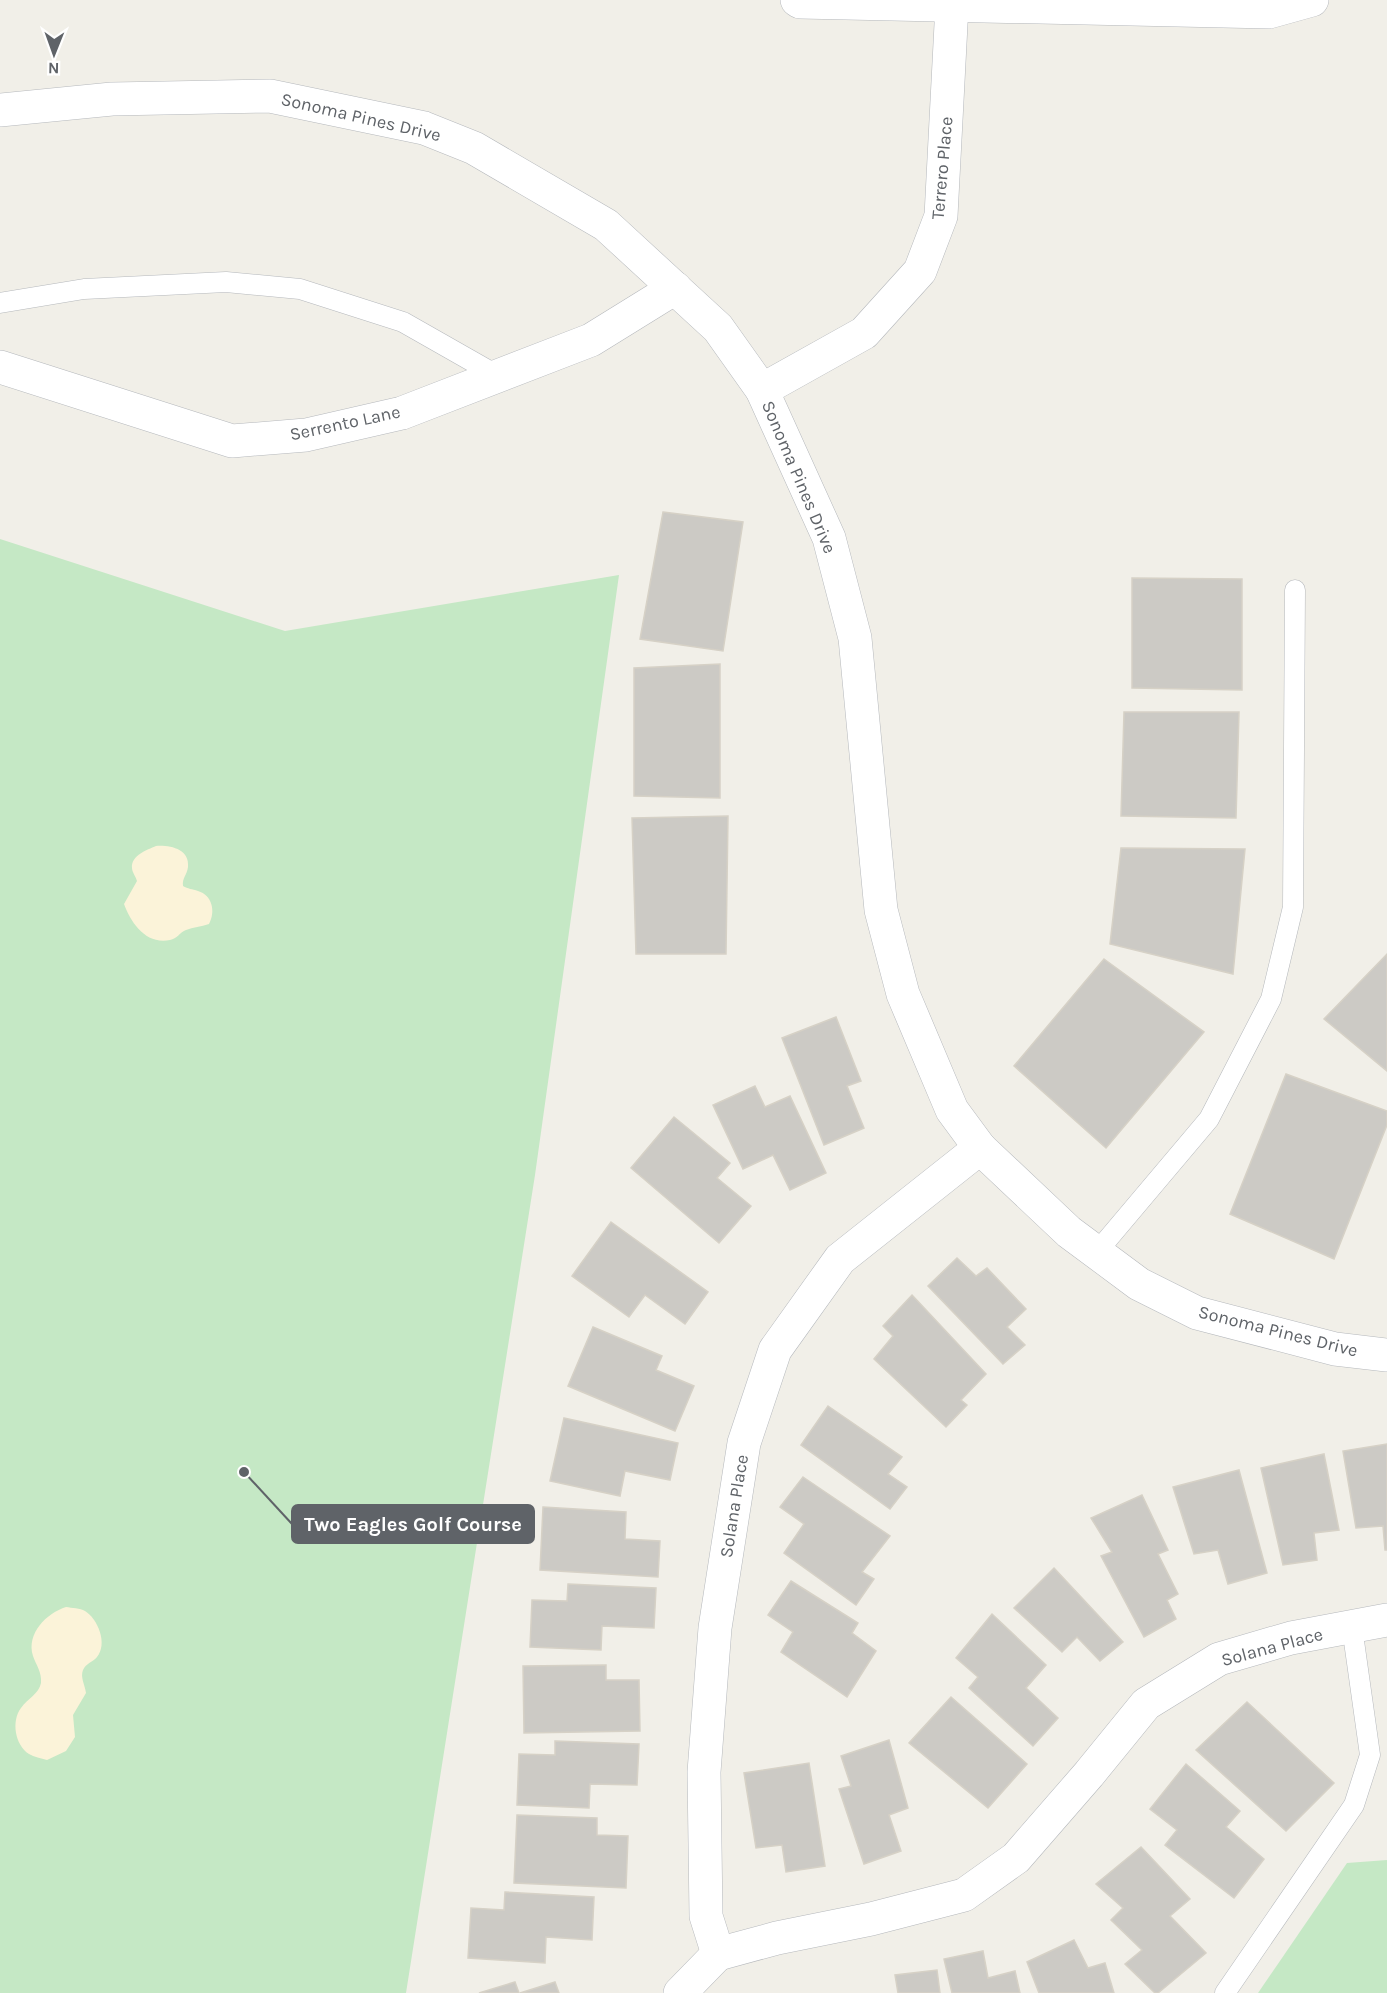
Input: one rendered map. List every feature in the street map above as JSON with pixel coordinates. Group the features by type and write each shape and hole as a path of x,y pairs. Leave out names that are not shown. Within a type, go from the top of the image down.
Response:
{"street":[{"path":"797,0 800,2 1269,12 1312,0"},
{"name":"Terrero Place","path":"762,390 864,333 920,271 941,216 952,5"},
{"name":"Sonoma Pines Drive","path":"0,110 112,99 270,96 424,128 474,148 606,225 718,328 762,390 829,538 855,638 881,910 903,994 952,1110 980,1148 1069,1232 1139,1284 1197,1313 1335,1348 1387,1355"},
{"name":"Serrento Lane","path":"0,367 232,441 306,435 402,412 591,340 675,288"},
{"name":"Solana Place","path":"980,1148 840,1259 775,1350 744,1443 715,1628 704,1772 706,1916 718,1954 964,1895 1016,1858 1146,1704 1219,1659 1291,1638 1387,1620"},
{"path":"680,1993 718,1954"}],"lane":[{"path":"0,303 84,289 226,282 300,289 403,322 498,376"},
{"path":"1096,1253 1209,1119 1271,999 1293,907 1295,590"},
{"path":"1225,1993 1354,1805 1370,1755 1352,1627"}],"green space":[{"path":"0,539 285,631 619,575 535,1175 406,1993 0,1993"},
{"path":"1387,1860 1387,1993 1258,1993 1347,1863"}],"sand":[{"path":"156,846 173,847 186,856 188,867 183,886 207,896 212,909 209,924 186,930 170,940 161,941 147,936 135,925 124,904 137,881 132,870 132,863 140,854"},
{"path":"66,1607 81,1609 90,1615 100,1632 102,1645 97,1657 86,1666 82,1673 86,1693 73,1715 75,1737 66,1751 47,1760 24,1750 20,1745 15,1726 21,1708 38,1690 41,1683 32,1648 35,1632 45,1619"}],"building":[{"path":"663,512 743,522 723,651 640,639"},
{"path":"1132,578 1242,579 1242,690 1132,688"},
{"path":"720,664 720,798 634,796 634,668"},
{"path":"1124,712 1239,712 1236,818 1121,816"},
{"path":"728,816 726,954 636,954 632,818"},
{"path":"1121,848 1245,849 1233,974 1110,944"},
{"path":"1387,954 1387,1071 1324,1019"},
{"path":"1104,959 1204,1032 1106,1148 1014,1066"},
{"path":"836,1017 861,1081 847,1086 864,1128 824,1145 782,1038"},
{"path":"1286,1074 1387,1111 1387,1125 1334,1259 1230,1214"},
{"path":"755,1086 765,1107 790,1096 826,1173 790,1190 773,1155 743,1169 713,1105"},
{"path":"674,1117 730,1163 717,1178 751,1206 719,1243 631,1168"},
{"path":"611,1222 708,1292 685,1324 645,1295 629,1317 572,1276"},
{"path":"957,1258 976,1276 987,1268 1026,1309 1007,1327 1025,1345 1003,1364 928,1286"},
{"path":"912,1295 986,1374 961,1400 967,1405 946,1427 874,1359 893,1336 883,1326"},
{"path":"593,1327 662,1356 656,1370 694,1386 675,1431 568,1386"},
{"path":"828,1406 902,1457 888,1474 907,1487 890,1509 801,1445"},
{"path":"564,1418 678,1443 670,1480 625,1471 620,1496 550,1481"},
{"path":"1387,1444 1387,1550 1385,1550 1383,1526 1356,1528 1343,1451"},
{"path":"1324,1454 1339,1530 1314,1533 1317,1560 1283,1565 1261,1468"},
{"path":"1239,1470 1267,1573 1228,1584 1218,1550 1194,1554 1173,1487"},
{"path":"803,1477 890,1536 862,1572 874,1579 856,1605 784,1553 804,1524 780,1507"},
{"path":"1142,1495 1168,1550 1158,1554 1178,1594 1167,1600 1176,1619 1144,1637 1101,1556 1112,1552 1091,1518"},
{"path":"543,1507 626,1512 625,1539 660,1541 658,1577 540,1570"},
{"path":"1054,1568 1123,1642 1100,1661 1077,1637 1062,1652 1014,1608"},
{"path":"791,1581 858,1623 852,1633 876,1651 847,1697 781,1652 793,1632 768,1615"},
{"path":"568,1584 656,1588 654,1628 602,1626 601,1650 530,1647 532,1600 567,1601"},
{"path":"992,1614 1046,1665 1026,1688 1058,1718 1033,1746 969,1688 978,1677 956,1658"},
{"path":"606,1665 606,1680 639,1680 640,1731 524,1733 523,1666"},
{"path":"951,1697 1027,1764 988,1808 909,1743"},
{"path":"1247,1702 1334,1783 1286,1831 1196,1750"},
{"path":"889,1740 908,1808 889,1815 901,1851 864,1864 839,1789 851,1786 841,1756"},
{"path":"555,1741 639,1744 637,1785 590,1784 589,1808 517,1805 519,1754 555,1755"},
{"path":"809,1763 825,1866 786,1872 782,1845 756,1848 744,1773"},
{"path":"1186,1764 1240,1811 1226,1827 1264,1859 1234,1898 1165,1845 1177,1830 1150,1809"},
{"path":"517,1815 597,1818 597,1835 628,1836 626,1888 514,1883"},
{"path":"1141,1847 1190,1899 1170,1916 1206,1953 1158,1993 1155,1993 1125,1964 1142,1950 1111,1920 1123,1908 1096,1884"},
{"path":"505,1892 594,1897 592,1940 546,1937 545,1963 468,1958 471,1908 504,1910"},
{"path":"1074,1940 1088,1968 1105,1963 1114,1993 1039,1993 1027,1962"},
{"path":"983,1951 988,1978 1015,1971 1020,1993 952,1993 944,1959"},
{"path":"937,1970 940,1993 898,1993 895,1975"},
{"path":"515,1982 519,1993 479,1993"},
{"path":"555,1982 559,1993 520,1993"}],"place":[{"name":"Two Eagles Golf Course","path":"244,1472"}]}
